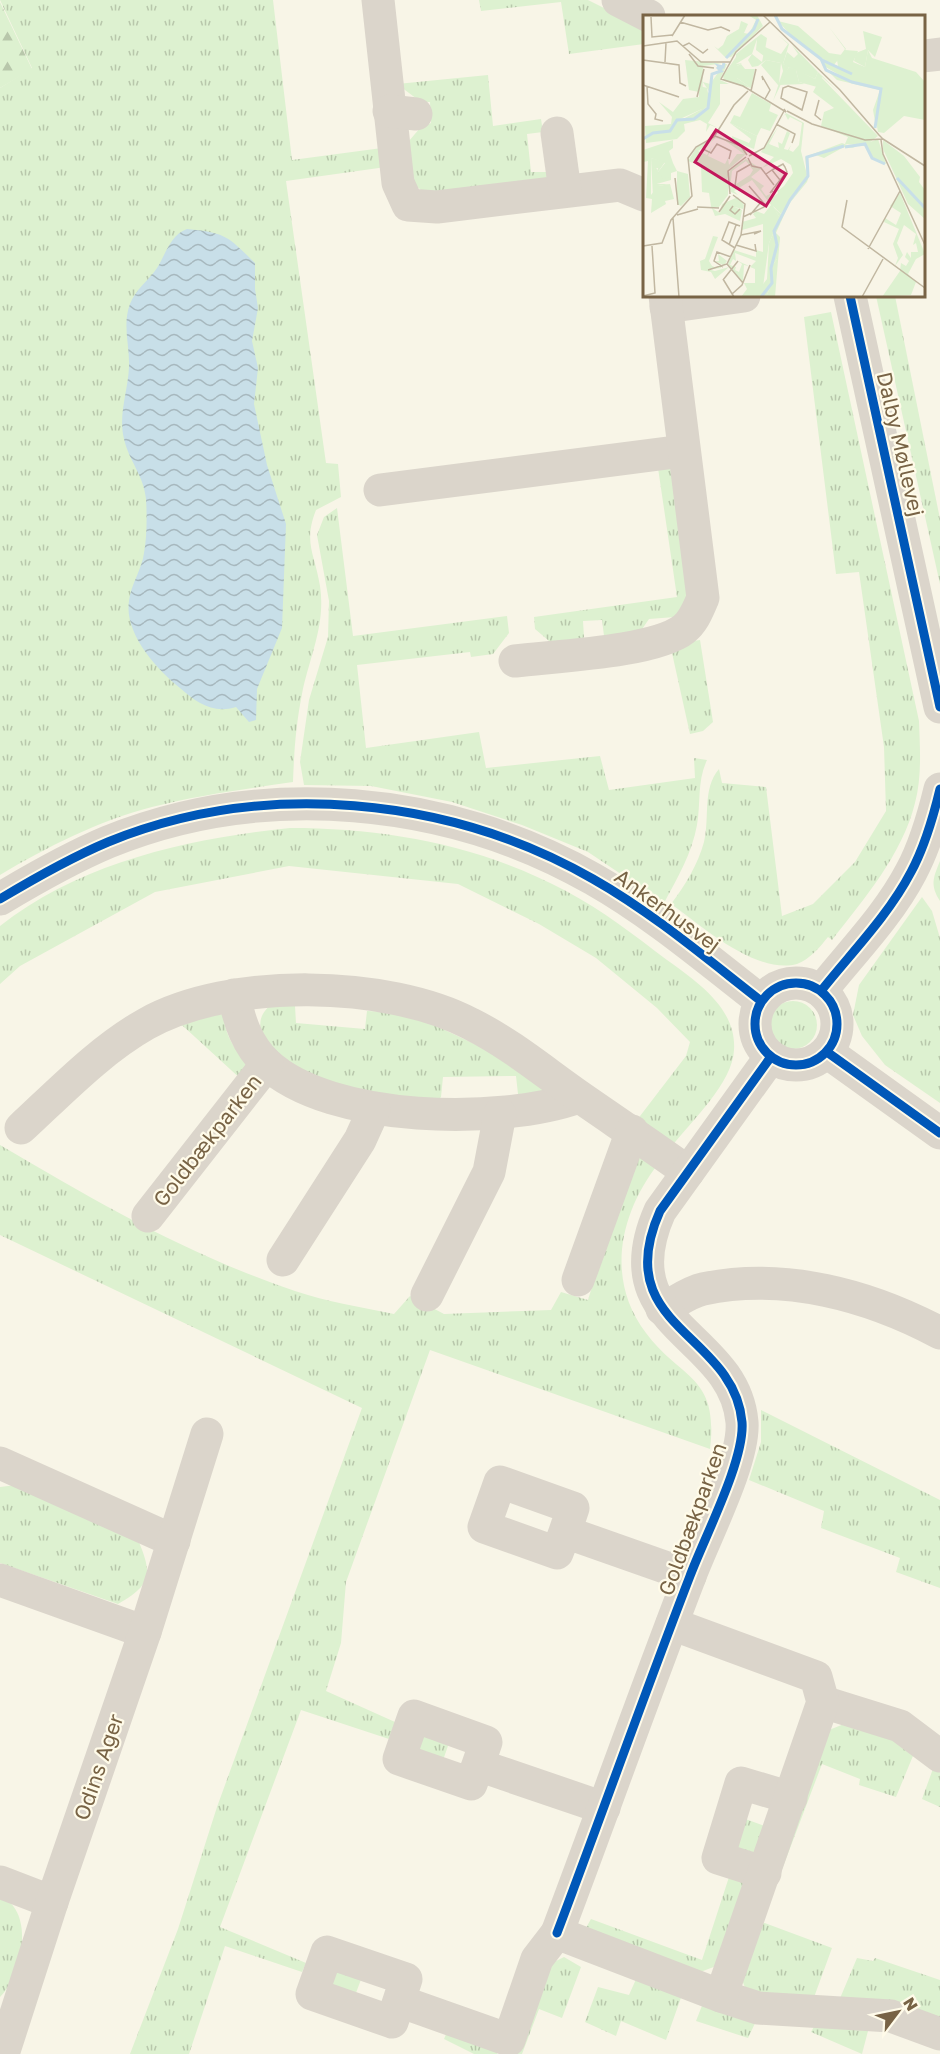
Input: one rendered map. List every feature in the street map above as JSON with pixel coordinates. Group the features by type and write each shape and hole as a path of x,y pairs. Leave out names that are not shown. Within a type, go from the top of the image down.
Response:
{"street":[{"path":"378,0 403,113 398,183 408,205 437,207 620,185 643,194"},
{"path":"618,0 647,15"},
{"path":"925,56 940,54"},
{"path":"558,133 565,191"},
{"path":"515,662 659,643 684,629 694,618 703,598 666,301 728,297"},
{"name":"Dalby Møllevej","path":"850,297 940,707"},
{"path":"380,490 683,452"},
{"path":"821,992 894,899 911,873 929,832 940,789"},
{"name":"Ankerhusvej","path":"0,899 49,869 99,846 172,822 236,809 302,804 378,807 452,821 524,845 593,879 656,921 761,1001"},
{"path":"796,983 809,985 821,992 830,1001 837,1027 827,1052 815,1062 800,1066 784,1065 770,1058 760,1046 755,1031 755,1016 761,1001 770,991 782,985 796,983"},
{"path":"21,1128 121,1040 148,1023 185,1007 234,995 298,990 340,992 403,999 470,1023 513,1048 579,1097 632,1131 688,1172"},
{"name":"Goldbækparken","path":"234,995 238,1020 249,1041 267,1064 322,1095 374,1109 500,1114 557,1105 579,1097"},
{"path":"827,1052 940,1133"},
{"name":"Goldbækparken","path":"399,2001 509,2040 537,1959 557,1933 690,1576 740,1451 742,1422 726,1375 681,1332 662,1309 652,1290 648,1265 650,1232 660,1211 770,1058"},
{"name":"Goldbækparken","path":"148,1216 267,1064"},
{"path":"283,1260 360,1140 374,1109"},
{"path":"427,1295 489,1172 500,1114"},
{"path":"578,1280 632,1131"},
{"path":"662,1309 701,1289 734,1285 791,1285 846,1295 888,1307 940,1333"},
{"name":"Odins Ager","path":"4,2044 145,1632 207,1434"},
{"path":"0,1463 174,1541"},
{"name":"Goldbækparken","path":"565,1532 690,1576"},
{"path":"0,1580 145,1632"},
{"name":"Goldbækparken","path":"672,1624 816,1677 823,1702"},
{"path":"721,1996 823,1702 900,1726 940,1756"},
{"path":"478,1765 604,1809"},
{"path":"765,1873 718,1858 741,1783 791,1798"},
{"path":"0,1882 51,1902"},
{"path":"557,1933 758,2008 891,2016 940,2034"}],"green space":[{"path":"0,0 273,0 292,160 382,148 386,167 286,181 326,463 338,464 341,497 316,510 310,531 311,548 320,586 321,614 300,705 293,782 187,799 132,813 73,836 0,875 0,88 32,68"},
{"path":"479,0 588,0 643,28 643,44 569,54 561,2 481,11"},
{"path":"0,2 32,69 0,88"},
{"path":"488,75 493,126 541,119 543,132 527,134 531,172 547,172 548,182 429,196 408,180 403,148 420,128 431,123 430,102 421,102 397,84"},
{"path":"876,297 895,297 940,519 940,584"},
{"path":"831,312 919,721 920,773 909,822 881,876 832,940 828,937 806,960 797,964 781,965 747,956 714,936 671,904 690,874 704,842 708,794 719,769 722,783 766,787 782,916 813,904 855,862 886,811 884,747 859,572 836,574 804,317"},
{"path":"668,467 675,475 693,595 675,617 649,619 636,638 604,636 602,620 583,621 584,637 580,642 555,646 535,629 534,617 677,597 658,468"},
{"path":"337,508 353,636 507,616 509,633 493,654 471,657 470,652 357,665 366,748 479,732 486,768 600,756 609,790 695,778 694,758 707,760 702,776 692,845 664,903 588,852 522,825 452,802 371,786 304,785 300,762 309,700 328,637 329,601 317,535 324,517"},
{"path":"700,640 713,722 703,731 690,734 672,653 680,643"},
{"path":"290,828 362,831 432,842 500,862 533,875 579,898 630,932 713,997 729,1021 733,1035 734,1050 727,1075 710,1101 671,1147 637,1120 686,1056 690,1042 657,1008 596,958 539,924 458,884 289,866 155,892 20,966 0,984 0,926 65,885 138,857 176,847 252,832"},
{"path":"940,861 940,901 934,881"},
{"path":"922,897 932,911 940,938 940,1103 885,1065 862,1036 853,1015 859,985"},
{"path":"275,1001 295,1006 296,1023 365,1029 367,1011 409,1013 538,1074 544,1093 518,1094 516,1076 443,1077 441,1097 436,1102 331,1085 266,1050 260,1023 264,1012"},
{"path":"788,1001 798,1001 810,1008 817,1020 817,1030 810,1042 798,1049 788,1049 773,1038 769,1030 769,1020 780,1005"},
{"path":"223,1014 231,1041 248,1062 243,1081 183,1026 165,1023"},
{"path":"0,1145 108,1207 217,1261 307,1295 394,1314 410,1296 444,1314 551,1310 561,1292 588,1300 633,1152 658,1164 634,1203 627,1225 622,1247 625,1291 633,1312 646,1333 695,1381 709,1406 710,1449 430,1350 346,1582 341,1643 326,1691 395,1722 389,1739 301,1710 220,1927 306,1963 302,1972 225,1946 189,2054 130,2054 178,1929 217,1807 362,1408 0,1235"},
{"path":"761,1410 940,1500 940,1588 896,1572 900,1558 821,1528 824,1511 749,1480 761,1442"},
{"path":"16,1485 138,1540 147,1571 143,1585 118,1604 0,1563 0,1487"},
{"path":"854,1720 915,1751 896,1797 859,1785 860,1779 822,1764 762,1922 832,1948 813,2000 748,1995 738,1970 824,1732"},
{"path":"421,1729 450,1740 441,1766 411,1756"},
{"path":"934,1766 940,1770 940,1807 922,1799"},
{"path":"740,1817 770,1828 758,1858 729,1847"},
{"path":"729,1877 742,1881 746,1889 719,1965 695,1974 583,1933 591,1919 702,1960"},
{"path":"0,1896 11,1904 18,1915 22,1929 22,1944 14,1974 0,1997"},
{"path":"564,1957 581,1967 562,2018 539,2009 522,2054 514,2054 548,1965"},
{"path":"857,1958 873,1961 875,1958 940,1980 940,2024 838,2003"},
{"path":"335,1964 363,1974 353,2001 325,1990"},
{"path":"637,1977 683,1992 666,2040 621,2021 616,2036 585,2022 598,1987 629,1995"},
{"path":"705,1998 757,2019 748,2038 696,2021"},
{"path":"816,2023 868,2031 862,2054 811,2032"},
{"path":"447,2032 498,2049 497,2054 474,2054 444,2039"}],"water":[{"path":"187,229 211,232 225,237 255,263 258,308 252,341 258,368 254,404 267,465 286,524 282,628 257,689 256,720 249,722 236,707 220,709 206,706 161,671 137,638 129,613 130,595 144,553 147,519 145,491 126,447 122,430 129,367 126,328 128,312 135,294 157,268 172,240"}],"cycle path":[{"path":"850,297 940,707"},
{"path":"821,991 880,919 902,888 924,842 940,789"},
{"path":"0,899 94,848 167,822 229,810 291,804 354,806 417,814 478,829 537,851 593,879 637,906 761,1001"},
{"path":"796,983 812,986 825,995 834,1008 837,1024 834,1040 825,1053 812,1062 796,1065 780,1062 767,1053 758,1040 755,1024 758,1008 767,995 780,986 796,983"},
{"path":"827,1052 940,1133"},
{"path":"557,1933 696,1560 731,1477 741,1438 742,1422 734,1392 718,1368 678,1327 661,1305 650,1281 648,1250 660,1211 770,1058"}]}
